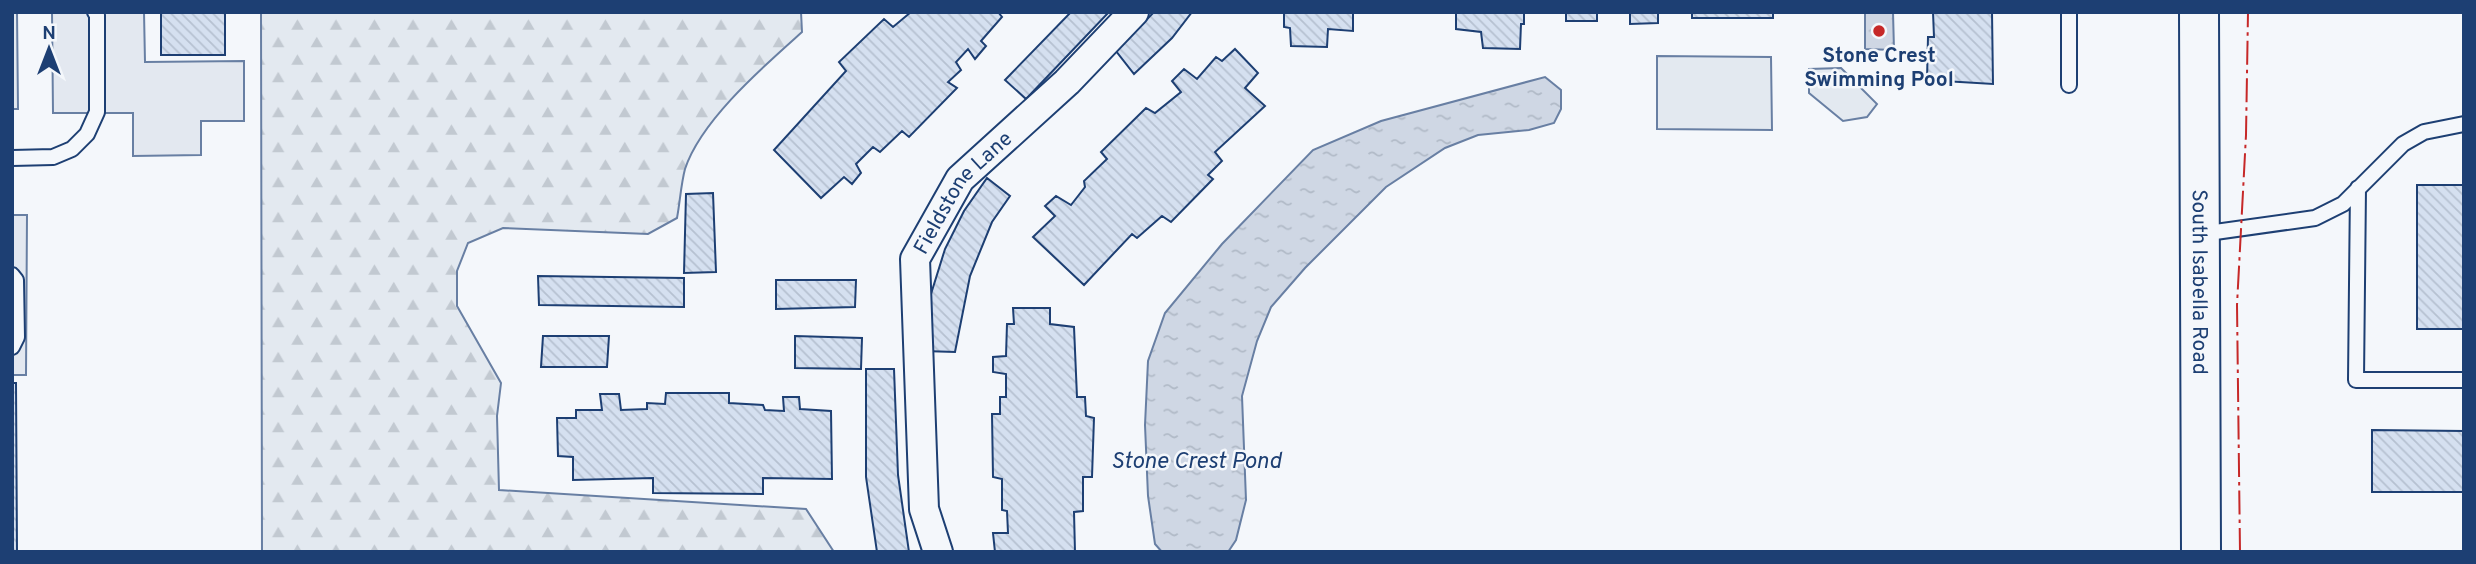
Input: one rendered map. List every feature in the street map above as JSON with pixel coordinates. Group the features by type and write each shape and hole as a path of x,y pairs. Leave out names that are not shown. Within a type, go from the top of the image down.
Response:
{"main road":[{"name":"South Isabella Road","path":"2199,12 2201,552"}],"street":[{"name":"Fieldstone Lane","path":"938,552 924,509 915,258 960,179 1068,82 1134,12"}],"lane":[{"path":"12,158 53,158 72,149 87,134 97,112 95,12"},
{"path":"2069,12 2069,85"},
{"path":"2200,235 2315,218 2343,204 2403,144 2424,132 2464,124"},
{"path":"2358,188 2356,380 2464,380"},
{"path":"12,275 16,280 17,337 12,347"}],"green space":[{"path":"12,12 17,12 18,109 12,109"},
{"path":"261,12 801,12 802,32 735,95 693,150 685,169 677,218 648,234 503,228 468,243 457,271 457,306 501,383 497,416 499,490 806,509 834,552 262,552"},
{"path":"1657,56 1771,57 1772,130 1657,129"},
{"path":"1841,68 1877,104 1867,117 1843,121 1809,93 1809,69"}],"shaded area":[{"path":"52,12 144,12 145,62 244,61 244,121 201,121 201,155 133,156 133,113 53,113"},
{"path":"12,215 27,215 26,375 12,375"}],"water":[{"name":"Stone Crest Swimming Pool","path":"1865,12 1893,12 1894,50 1865,49"},
{"name":"Stone Crest Pond","path":"1545,77 1561,90 1561,109 1554,123 1529,130 1478,135 1445,148 1386,187 1305,268 1271,307 1257,341 1242,396 1246,500 1236,540 1228,552 1162,552 1155,544 1148,496 1145,425 1148,361 1165,313 1222,244 1313,150 1381,121"}],"building":[{"path":"161,12 225,12 225,55 161,55"},
{"path":"911,12 998,12 1002,17 981,41 986,46 975,59 968,49 956,62 961,70 948,82 957,88 909,137 902,131 880,152 873,147 856,164 861,173 852,184 844,177 821,198 774,150 846,71 839,62 884,19 893,27"},
{"path":"1071,12 1109,12 1026,99 1005,80"},
{"path":"1154,12 1192,12 1172,38 1134,74 1116,51"},
{"path":"1284,12 1353,12 1353,31 1328,29 1327,47 1291,46 1290,28 1284,27"},
{"path":"1456,12 1524,12 1520,49 1483,48 1481,32 1456,29"},
{"path":"1566,12 1597,12 1597,21 1566,21"},
{"path":"1630,12 1658,12 1658,23 1630,24"},
{"path":"1692,12 1773,12 1773,18 1692,18"},
{"path":"1933,12 1992,12 1993,84 1927,80 1928,37 1934,37"},
{"path":"1235,49 1258,73 1245,88 1265,106 1215,152 1222,161 1208,175 1213,179 1171,222 1162,216 1137,238 1132,234 1084,285 1033,237 1055,216 1045,206 1056,196 1071,205 1085,187 1084,181 1107,159 1101,152 1146,108 1155,113 1181,92 1172,81 1184,69 1197,79 1216,57 1222,61"},
{"path":"987,178 1010,196 992,222 970,276 955,352 924,351 931,294 945,249 964,211"},
{"path":"2417,185 2464,185 2464,329 2417,329"},
{"path":"713,193 716,272 684,273 686,194"},
{"path":"538,276 684,278 684,307 539,305"},
{"path":"776,280 856,280 855,307 776,309"},
{"path":"1013,308 1050,308 1050,324 1074,327 1077,397 1085,397 1086,416 1094,418 1092,477 1083,477 1083,511 1074,512 1075,552 995,552 993,533 1008,533 1007,511 1002,510 1002,479 993,477 992,414 1000,414 1000,397 1006,397 1006,374 993,372 993,357 1006,356 1007,324 1014,324"},
{"path":"543,336 609,336 607,367 541,367"},
{"path":"795,336 862,338 861,369 795,368"},
{"path":"866,369 894,369 898,475 909,552 877,552 866,477"},
{"path":"12,383 16,383 17,552 12,552"},
{"path":"666,393 729,393 729,403 763,405 765,410 784,411 783,397 799,397 800,409 831,411 832,479 763,478 763,494 653,493 653,478 573,480 573,457 558,456 557,418 576,418 576,410 602,410 600,394 619,394 621,410 647,409 647,403 665,404"},
{"path":"2372,430 2464,431 2464,492 2372,492"}],"power":[{"path":"2240,552 2237,305 2246,135 2248,12"}],"place":[{"name":"Stone Crest Swimming Pool","path":"1879,31"}]}
